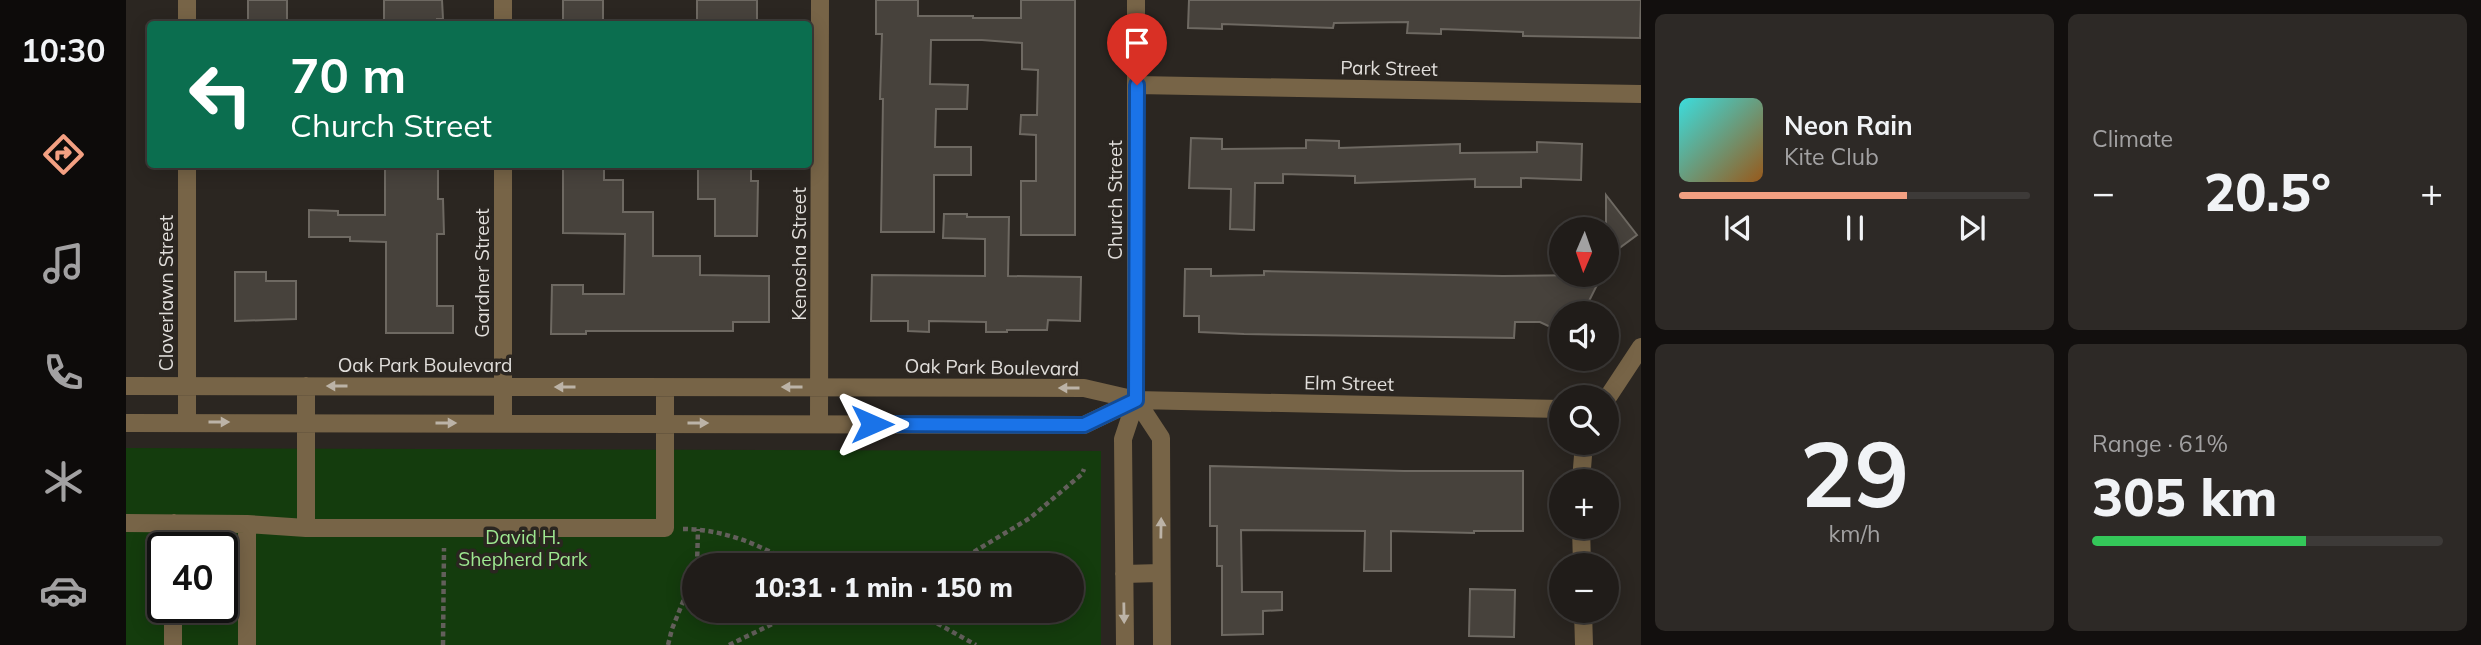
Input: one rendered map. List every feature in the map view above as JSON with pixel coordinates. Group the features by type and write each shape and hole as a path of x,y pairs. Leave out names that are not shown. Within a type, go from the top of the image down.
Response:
{"street":[{"path":"187,0 187,21"},
{"path":"503,0 503,21"},
{"name":"Kenosha Street","path":"819,423 820,0"},
{"name":"Church Street","path":"1125,645 1123,439 1136,400 1136,0"},
{"name":"Park Street","path":"1137,85 1641,94"},
{"name":"Cloverlawn Street","path":"187,168 187,422"},
{"name":"Gardner Street","path":"503,168 503,423"},
{"path":"1616,385 1641,347"},
{"name":"Oak Park Boulevard","path":"126,386 1084,388 1136,400"},
{"path":"306,386 306,528"},
{"path":"126,523 247,524 306,528 665,528 665,388"},
{"path":"126,423 1084,425 1136,400 1161,438 1162,645"},
{"name":"Elm Street","path":"1136,400 1549,409"},
{"path":"174,523 174,532"},
{"path":"247,524 247,645"},
{"path":"1124,574 1160,573"},
{"path":"173,623 173,645"},
{"path":"1584,623 1584,645"}],"path":[{"path":"972,553 1030,518 1082,474 1084,469"},
{"path":"665,528 698,529 725,535 774,553"},
{"path":"443,645 444,529"},
{"path":"697,553 698,529"},
{"path":"668,645 682,604"},
{"path":"729,645 774,623"},
{"path":"937,623 976,645"}],"green space":[{"name":"David H. Shepherd Park","path":"126,448 1101,451 1101,645 126,645"}],"building":[{"path":"248,0 287,0 287,21 248,21"},
{"path":"384,0 442,0 443,19 384,21"},
{"path":"563,0 603,0 603,21 563,21"},
{"path":"697,0 757,0 757,21 697,21"},
{"path":"876,0 918,0 918,16 1021,18 1021,0 1075,0 1075,235 1021,235 1021,181 1036,181 1036,135 1020,134 1021,115 1037,115 1038,70 1022,69 1022,43 982,40 931,40 930,84 968,85 967,109 936,109 935,147 971,147 971,175 934,175 934,232 881,232 882,34 876,34"},
{"path":"1189,0 1641,0 1640,38 1523,36 1523,32 1441,29 1441,34 1407,33 1408,22 1334,23 1333,28 1222,24 1222,29 1188,28"},
{"path":"1191,138 1222,139 1222,149 1306,148 1306,140 1339,141 1339,148 1460,144 1460,153 1537,152 1537,142 1582,144 1581,180 1521,178 1521,187 1475,187 1475,179 1355,183 1355,176 1283,174 1283,183 1255,183 1254,230 1230,229 1231,189 1189,188"},
{"path":"385,168 438,168 438,199 443,199 444,234 437,234 437,306 453,306 453,333 386,333 386,242 350,241 350,237 309,237 309,210 338,211 338,215 385,215"},
{"path":"563,168 604,168 604,180 623,180 623,212 653,212 653,256 700,256 700,275 769,276 769,322 733,322 733,331 586,331 586,334 551,334 552,285 583,285 583,294 624,294 625,234 563,233"},
{"path":"698,168 751,168 751,181 758,181 757,236 715,236 715,199 698,199"},
{"path":"1606,195 1637,235 1619,248 1619,217 1606,217"},
{"path":"944,214 1009,217 1008,276 1081,277 1080,321 1048,320 1047,330 986,332 986,322 929,321 929,332 908,331 908,321 871,321 872,275 985,276 985,239 943,238"},
{"path":"1185,269 1211,269 1211,276 1264,275 1264,271 1549,275 1549,287 1596,287 1589,301 1549,301 1549,326 1540,322 1515,322 1514,338 1199,332 1199,316 1184,316"},
{"path":"235,272 266,272 266,281 296,281 296,319 235,321"},
{"path":"1210,466 1523,471 1523,531 1391,531 1391,571 1364,571 1365,531 1241,530 1242,592 1282,592 1282,610 1263,611 1263,634 1222,635 1222,566 1217,566 1217,526 1210,526"},
{"path":"1470,589 1515,590 1514,637 1469,636"}],"route":[{"path":"872,424 1084,425 1136,400 1137,85"}]}
